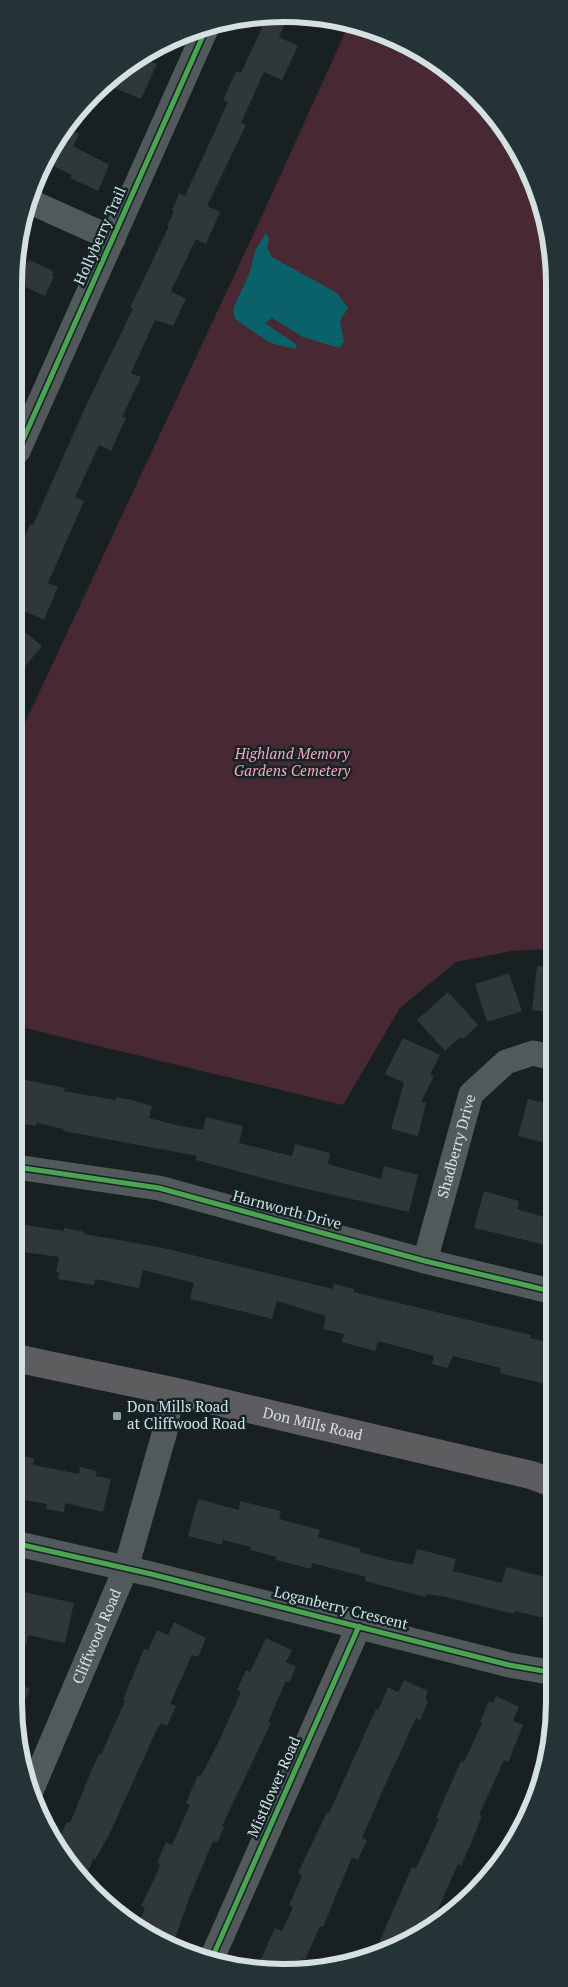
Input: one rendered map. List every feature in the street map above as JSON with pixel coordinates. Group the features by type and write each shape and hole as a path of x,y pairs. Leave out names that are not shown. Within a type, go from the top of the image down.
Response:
{"main road":[{"name":"Don Mills Road","path":"22,1359 349,1431 531,1475 546,1481"}],"street":[{"name":"Hollyberry Trail","path":"22,442 202,35"},
{"path":"35,204 113,239"},
{"name":"Shadberry Drive","path":"425,1261 471,1094 506,1062 533,1053 546,1056"},
{"name":"Harnworth Drive","path":"22,1168 160,1188 425,1261 546,1290"},
{"name":"Cliffwood Road","path":"35,1783 126,1568 165,1431 172,1391"},
{"name":"Loganberry Crescent","path":"22,1545 126,1568 510,1665 546,1671"},
{"name":"Mistflower Road","path":"213,1955 359,1626"}],"green space":[{"name":"Highland Memory Gardens Cemetery","path":"346,30 384,42 415,58 456,87 481,112 510,153 526,184 537,216 545,267 546,949 511,951 456,962 400,1008 343,1105 22,1027 22,729 255,231"}],"water":[{"path":"266,233 269,239 267,247 272,257 337,293 348,308 340,321 344,342 339,348 303,337 272,318 265,323 297,345 295,349 270,343 235,319 233,309 250,272 255,251"}],"building":[{"path":"286,22 279,37 298,46 282,80 264,72 241,123 246,125 207,206 220,212 206,244 196,239 171,291 186,299 173,326 155,320 131,373 141,377 122,417 126,418 111,451 99,445 75,497 84,501 48,583 58,587 44,620 22,610 22,567 24,562 22,561 22,542 30,524 33,525 88,401 133,309 130,308 169,226 167,226 179,193 185,196 228,102 223,100 236,71 241,73 264,23"},
{"path":"149,61 157,64 141,99 112,87"},
{"path":"73,131 79,134 73,146 109,165 98,191 70,178 72,175 51,165"},
{"path":"29,260 53,271 52,275 54,276 45,296 22,285 23,266 25,262 27,263"},
{"path":"22,629 42,646 22,670"},
{"path":"537,966 546,967 546,1011 532,1010"},
{"path":"509,973 522,1011 487,1022 475,984"},
{"path":"448,992 478,1025 463,1039 460,1037 445,1051 417,1020"},
{"path":"403,1038 440,1055 430,1075 434,1076 421,1102 426,1103 418,1136 391,1129 404,1083 385,1074"},
{"path":"22,1079 65,1088 64,1091 115,1100 116,1097 132,1100 152,1106 149,1118 176,1125 203,1130 206,1117 243,1126 239,1143 292,1156 295,1144 330,1153 328,1164 381,1179 384,1166 418,1175 409,1212 285,1184 196,1160 197,1156 64,1131 64,1129 37,1123 36,1126 22,1124"},
{"path":"528,1099 546,1103 546,1143 518,1136"},
{"path":"484,1191 519,1201 517,1209 546,1218 546,1245 474,1228"},
{"path":"22,1224 64,1231 64,1228 85,1232 84,1234 159,1247 333,1289 334,1284 354,1289 354,1292 531,1335 530,1338 546,1342 546,1384 500,1373 501,1368 453,1356 447,1368 432,1364 434,1356 378,1341 375,1351 342,1342 344,1334 323,1329 326,1316 277,1301 272,1319 190,1299 194,1283 143,1270 139,1288 95,1279 94,1285 58,1279 59,1272 56,1272 59,1257 22,1252"},
{"path":"22,1456 34,1458 33,1465 79,1474 80,1467 97,1471 96,1476 111,1479 103,1512 65,1503 64,1512 46,1509 47,1504 22,1499"},
{"path":"198,1499 239,1510 240,1501 281,1511 279,1519 320,1530 318,1537 361,1549 360,1552 389,1560 413,1565 417,1549 456,1559 453,1571 502,1583 506,1567 546,1577 546,1618 515,1611 514,1614 446,1597 426,1594 425,1597 365,1581 366,1577 312,1563 311,1569 276,1560 277,1557 250,1550 251,1547 223,1540 222,1545 188,1536"},
{"path":"22,1592 74,1603 65,1643 28,1635 26,1645 22,1644"},
{"path":"174,1622 206,1638 198,1657 192,1655 170,1704 176,1706 167,1726 161,1723 156,1731 109,1835 95,1860 93,1859 87,1874 60,1837 67,1822 70,1823 92,1769 99,1754 101,1755 125,1701 123,1700 144,1649 148,1650 157,1630 168,1635"},
{"path":"266,1638 292,1650 286,1662 296,1667 289,1683 286,1681 268,1722 271,1723 222,1826 224,1827 217,1843 213,1841 174,1941 140,1921 145,1908 141,1906 157,1873 160,1864 157,1863 166,1842 172,1845 190,1805 186,1803 198,1775 201,1776 241,1692 237,1690 246,1670 250,1672"},
{"path":"404,1680 428,1691 425,1700 428,1701 420,1721 416,1718 381,1794 362,1838 367,1840 358,1860 352,1857 323,1927 320,1926 305,1960 301,1959 299,1964 259,1963 275,1928 282,1931 293,1907 289,1905 302,1876 298,1873 327,1812 329,1813 376,1709 378,1710 388,1687 398,1692"},
{"path":"22,1685 30,1689 22,1706"},
{"path":"496,1696 519,1707 513,1721 523,1725 508,1762 504,1760 479,1815 482,1816 461,1866 458,1864 435,1916 400,1938 377,1948 412,1867 416,1868 439,1819 436,1818 461,1761 464,1762 482,1723 480,1722 489,1701 493,1703"}],"cycle path":[{"path":"22,442 203,35"},
{"path":"22,1168 159,1188 425,1261 546,1290"},
{"path":"22,1545 151,1574 509,1665 546,1671"},
{"path":"213,1955 359,1626"}],"place":[{"name":"Don Mills Road at Cliffwood Road","path":"117,1416"}]}
